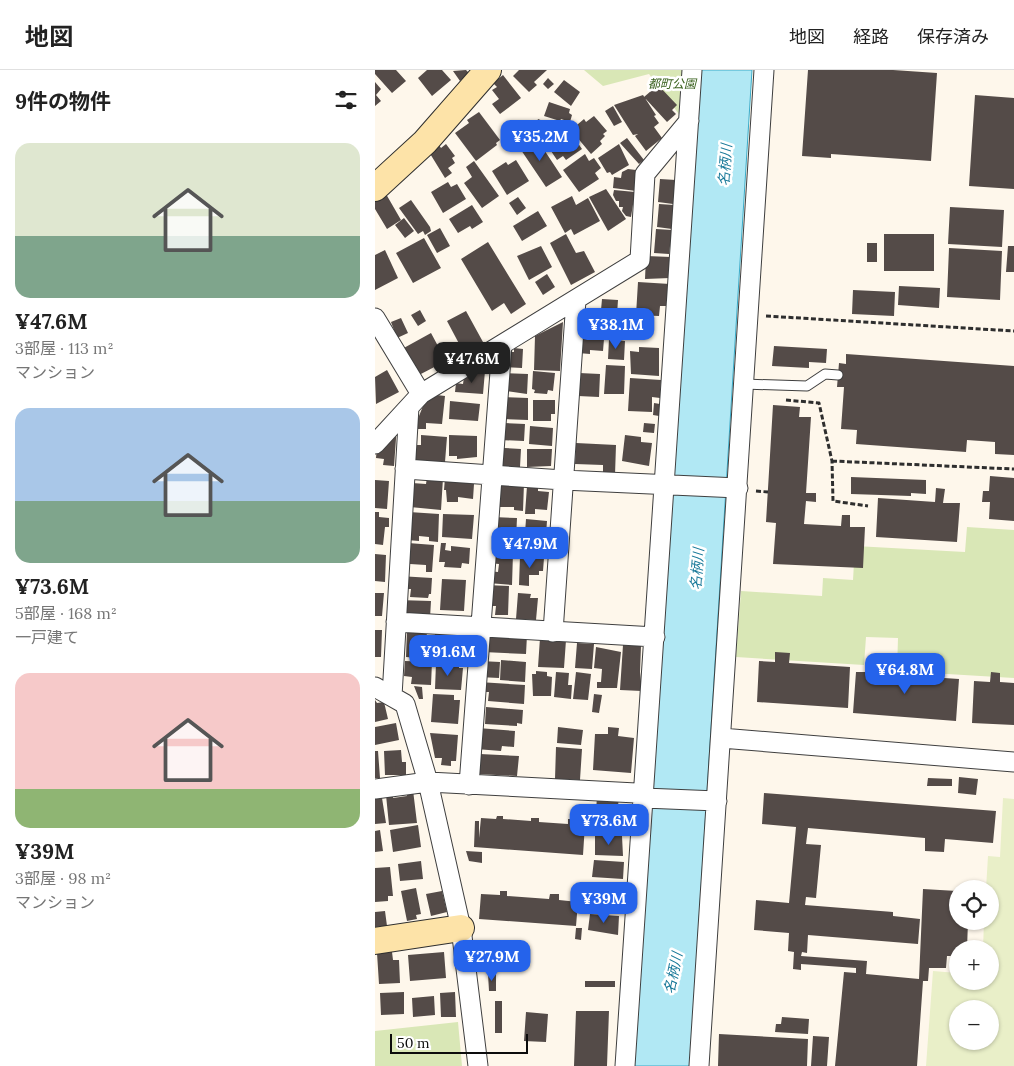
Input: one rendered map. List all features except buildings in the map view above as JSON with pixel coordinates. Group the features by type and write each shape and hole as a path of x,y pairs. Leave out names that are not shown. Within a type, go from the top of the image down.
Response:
{"street":[{"path":"375,188 425,142 488,70"},
{"path":"625,1066 692,70"},
{"path":"699,1066 764,70"},
{"path":"375,444 415,401 640,260 645,174 689,121"},
{"path":"553,632 576,300"},
{"path":"375,318 415,401 405,470 392,696"},
{"path":"469,786 502,345"},
{"path":"405,470 738,488"},
{"path":"396,622 655,637"},
{"path":"375,687 405,704 428,782 461,928 478,1066"},
{"path":"721,738 1014,762"},
{"path":"375,790 428,782 469,786 636,793 644,798 717,801"},
{"path":"375,941 461,928"}],"lane":[{"path":"744,384 807,386 825,374 838,375"}],"path":[{"path":"758,316 1014,330"},
{"path":"783,400 819,403 832,461 833,501 868,506"},
{"path":"832,461 1014,469"}],"green space":[{"name":"都町公園","path":"584,70 686,70 684,121 649,74 603,86"},
{"path":"967,527 1014,530 1014,678 897,671 898,638 866,637 864,665 736,657 741,591 822,596 823,578 853,580 855,546 965,552"},
{"path":"1003,798 1014,799 1014,1066 926,1066 933,971 949,972 949,990 999,990 999,940 983,940 984,930 999,930 999,880 987,880 988,856 1000,857"},
{"path":"458,1022 462,1066 375,1066 375,1031"}],"water":[{"name":"名柄川","path":"696,70 752,70 690,1066 634,1066"}]}
